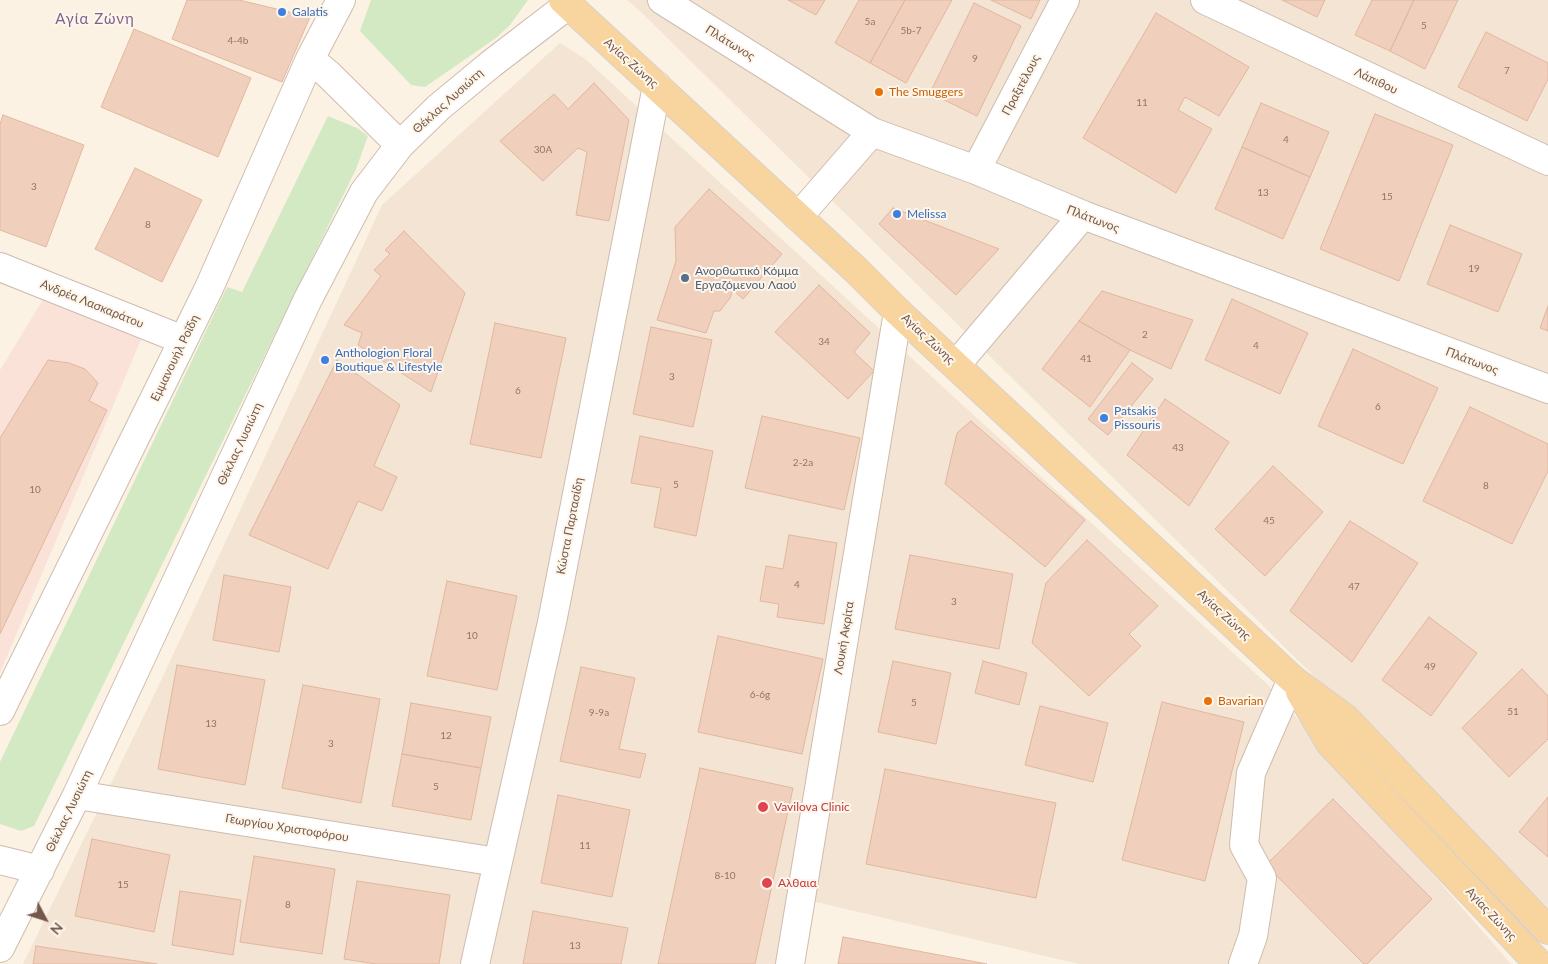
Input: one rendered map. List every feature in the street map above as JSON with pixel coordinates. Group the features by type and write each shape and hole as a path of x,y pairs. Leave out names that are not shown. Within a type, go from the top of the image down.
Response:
{"main road":[{"name":"Αγίας Ζώνης","path":"565,2 857,271 898,312 1292,678 1346,719 1548,930"},
{"name":"Αγίας Ζώνης","path":"1292,678 1330,743 1539,964"}],"street":[{"name":"Εμμανουήλ Ροΐδη","path":"0,711 209,288 310,59 341,0"},
{"name":"Πλάτωνος","path":"662,0 872,132 976,170 1083,215 1548,389"},
{"name":"Πραξιτέλους","path":"976,170 1065,0"},
{"name":"Λάπιθου","path":"1205,0 1548,162"},
{"name":"Θέκλας Λυσιώτη","path":"0,948 77,795 308,299 364,192 400,145 454,95 565,2"},
{"path":"310,59 349,94 400,145"},
{"name":"Κώστα Παρτασίδη","path":"475,964 552,622 657,86"},
{"path":"798,217 872,132"},
{"path":"956,365 1083,215"},
{"name":"Ανδρέα Λασκαράτου","path":"0,267 183,340"},
{"name":"Λουκή Ακρίτα","path":"790,964 898,312"},
{"path":"1243,964 1253,936 1262,878 1244,845 1251,773 1292,678"},
{"name":"Γεωργίου Χριστοφόρου","path":"77,795 497,862"},
{"path":"0,860 40,870"}],"shaded area":[{"path":"627,0 1548,0 1548,907 640,11"},
{"path":"560,43 584,58 1266,683 1511,964 1079,964 795,897 780,964 23,964 158,687 382,205"},
{"path":"55,280 146,328 0,673 0,370"}],"green space":[{"path":"371,0 528,0 510,25 496,38 425,87 411,85 360,31"},
{"path":"328,116 357,128 368,136 356,169 34,826 21,831 0,824 0,762 227,287 242,292"}],"building":[{"path":"187,0 239,0 310,17 282,82 172,39"},
{"path":"788,0 825,0 816,15"},
{"path":"859,0 905,0 870,63 835,43"},
{"path":"905,0 952,0 906,83 870,63"},
{"path":"991,0 1040,0 1031,19"},
{"path":"1282,0 1325,0 1317,17"},
{"path":"1372,0 1414,0 1390,51 1355,35"},
{"path":"1414,0 1458,0 1425,69 1390,51"},
{"path":"974,3 1021,26 977,116 930,93"},
{"path":"1156,13 1249,67 1219,116 1185,97 1178,110 1212,129 1176,193 1083,138"},
{"path":"134,29 251,78 218,157 101,107"},
{"path":"1486,32 1548,63 1548,79 1527,121 1458,87"},
{"path":"594,83 629,120 609,221 576,215 587,152 578,148 543,181 500,141 554,94 568,109"},
{"path":"1261,103 1329,132 1310,177 1242,147"},
{"path":"1375,114 1453,145 1399,281 1320,249"},
{"path":"3,115 84,145 46,247 0,230 0,124"},
{"path":"1242,147 1310,177 1283,239 1215,209"},
{"path":"135,168 202,200 162,282 95,249"},
{"path":"709,189 782,254 743,299 733,290 730,298 720,311 714,311 706,333 657,320 676,261 675,227"},
{"path":"893,208 999,249 956,295 879,224"},
{"path":"1450,225 1522,254 1498,312 1427,284"},
{"path":"404,231 465,293 431,392 358,345 362,333 344,325 381,276 374,270 390,254 385,250"},
{"path":"819,285 870,333 854,352 874,371 848,399 775,332"},
{"path":"1102,291 1193,320 1171,369 1130,350 1079,321"},
{"path":"1232,299 1308,333 1280,394 1205,360"},
{"path":"1548,306 1548,331 1540,328"},
{"path":"1079,321 1130,350 1090,407 1042,369"},
{"path":"495,323 566,338 541,458 470,444"},
{"path":"651,327 712,340 693,427 633,414"},
{"path":"1353,349 1438,388 1403,464 1318,426"},
{"path":"48,360 69,363 85,369 98,383 89,401 107,410 0,634 0,438"},
{"path":"337,360 400,405 374,466 397,477 382,511 358,501 328,569 249,535"},
{"path":"1132,363 1153,379 1108,435 1088,419"},
{"path":"1165,399 1229,442 1189,506 1127,455"},
{"path":"1470,407 1548,444 1548,471 1512,544 1423,501"},
{"path":"762,416 860,438 844,510 745,488"},
{"path":"971,421 1085,520 1045,567 945,484 957,433"},
{"path":"640,436 713,451 696,536 654,527 661,488 631,483"},
{"path":"1273,466 1323,512 1265,576 1215,529"},
{"path":"1350,521 1418,563 1352,662 1290,611"},
{"path":"789,535 837,543 824,624 777,617 779,604 760,601 766,566 783,569"},
{"path":"1087,540 1158,606 1129,634 1141,646 1089,696 1032,643 1046,583"},
{"path":"910,555 1013,574 999,649 895,629"},
{"path":"224,575 291,587 279,652 213,640"},
{"path":"447,581 517,596 497,690 427,676"},
{"path":"1429,617 1477,653 1431,716 1382,680"},
{"path":"718,636 823,659 802,754 698,732"},
{"path":"893,661 951,673 936,744 878,732"},
{"path":"983,661 1027,673 1019,705 975,693"},
{"path":"177,665 265,680 245,785 158,769"},
{"path":"581,667 635,678 619,749 646,754 640,778 560,761"},
{"path":"1522,669 1548,696 1548,739 1509,777 1462,728"},
{"path":"303,685 380,699 361,803 282,788"},
{"path":"1162,702 1244,722 1205,881 1122,860"},
{"path":"411,703 491,717 481,768 402,754"},
{"path":"1040,706 1108,723 1093,782 1025,765"},
{"path":"402,754 481,768 471,820 392,806"},
{"path":"700,768 793,788 755,964 658,964"},
{"path":"885,769 1056,803 1036,898 866,864"},
{"path":"558,795 630,810 612,897 541,883"},
{"path":"1548,797 1548,857 1519,832"},
{"path":"1333,799 1432,899 1367,964 1364,964 1266,865"},
{"path":"92,839 170,855 154,932 75,916"},
{"path":"254,856 335,869 322,954 240,942"},
{"path":"357,881 450,895 439,964 376,964 344,959"},
{"path":"180,891 241,900 233,955 172,945"},
{"path":"533,911 628,928 621,964 523,964"},
{"path":"843,937 987,964 838,964"},
{"path":"36,946 157,964 33,964"}],"place":[{"name":"Galatis","path":"282,12"},
{"name":"The Smuggers","path":"879,92"},
{"name":"Melissa","path":"897,214"},
{"name":"Ανορθωτικό Κόμμα Εργαζόμενου Λαού","path":"685,278"},
{"name":"Anthologion Floral Boutique & Lifestyle","path":"325,360"},
{"name":"Patsakis Pissouris","path":"1104,418"},
{"name":"Bavarian","path":"1208,701"},
{"name":"Vavilova Clinic","path":"763,807"},
{"name":"Αλθαια","path":"767,883"}],"district":[{"name":"Αγία Ζώνη","path":"95,19"}]}
